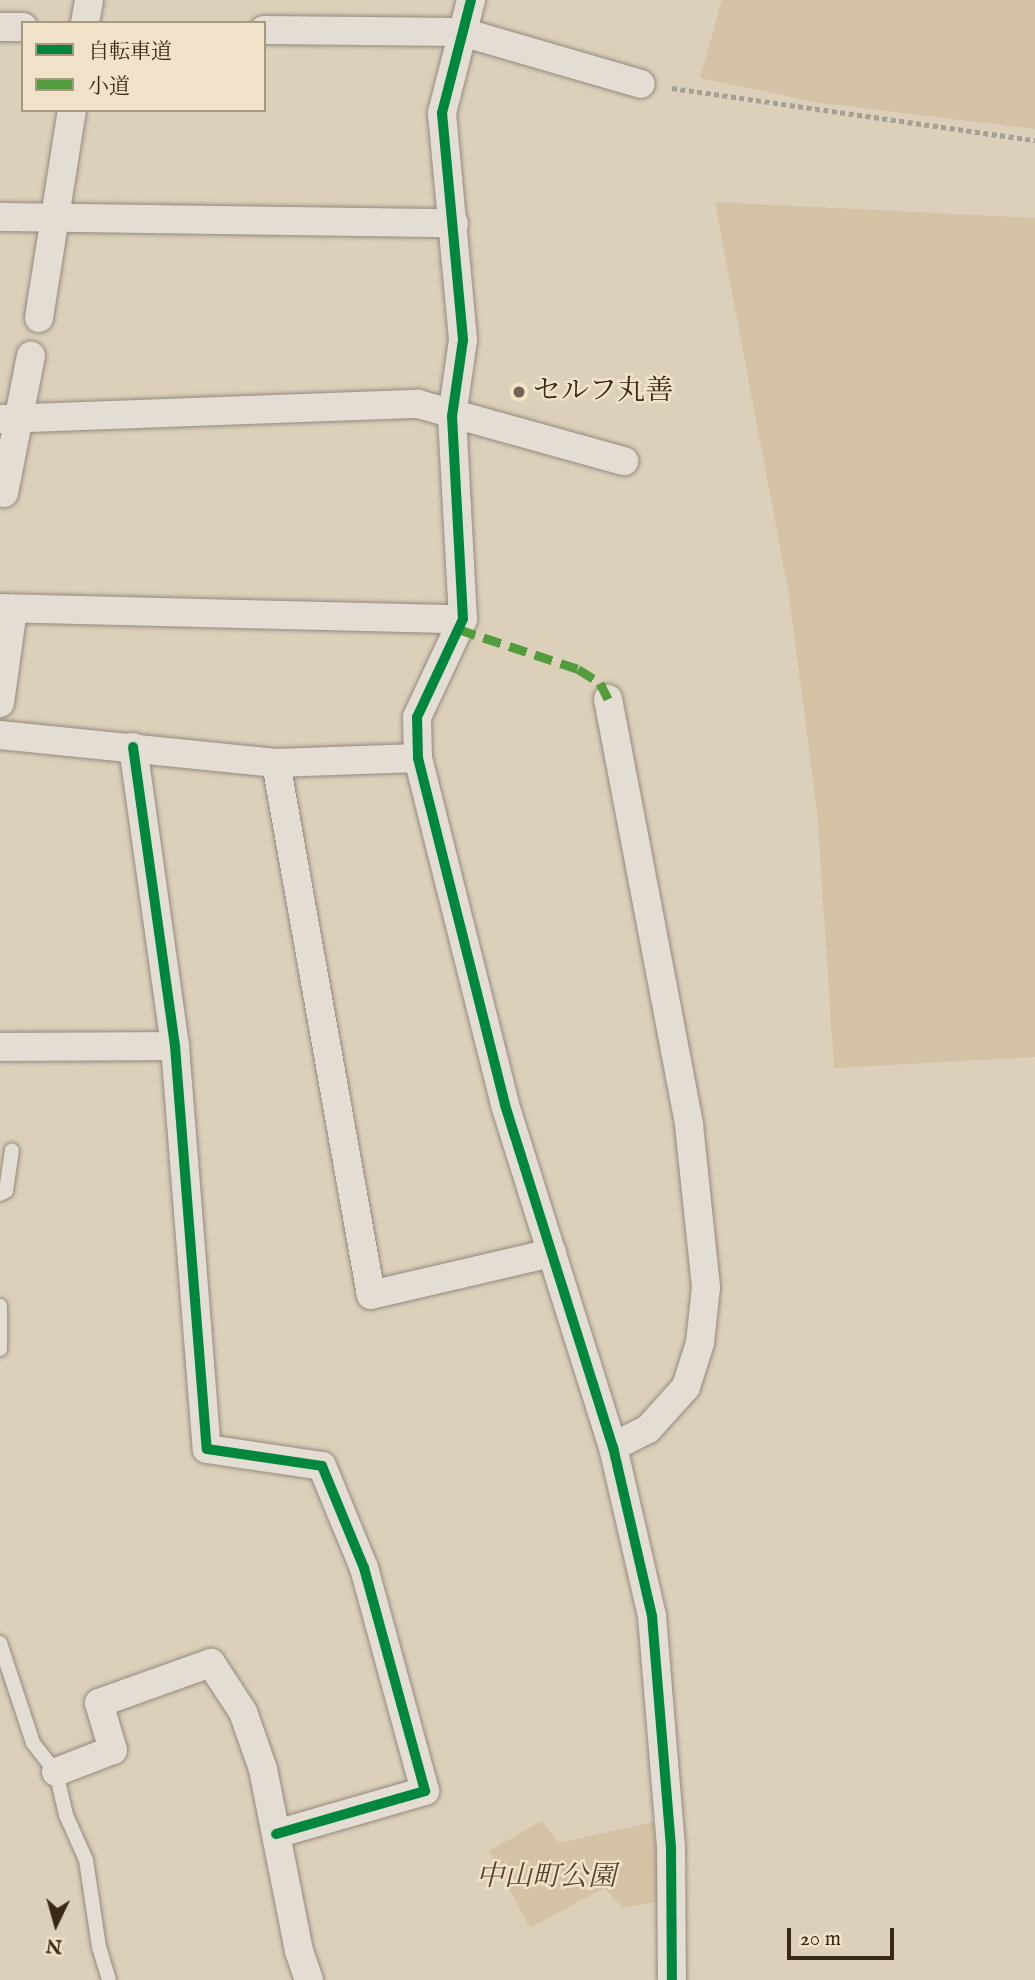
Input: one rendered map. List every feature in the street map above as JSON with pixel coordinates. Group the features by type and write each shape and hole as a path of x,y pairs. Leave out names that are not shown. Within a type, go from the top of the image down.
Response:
{"street":[{"path":"85,21 89,0"},
{"path":"471,0 442,113 463,340 452,416 463,619 417,717 418,758 505,1105 613,1447 652,1616 671,1848 672,1980"},
{"path":"0,27 21,27"},
{"path":"266,30 462,32 641,84"},
{"path":"39,318 72,112"},
{"path":"0,217 454,223"},
{"path":"4,493 9,419 31,356"},
{"path":"9,419 418,404 452,416 624,461"},
{"path":"0,703 7,609 463,619"},
{"path":"608,699 690,1125 706,1287 700,1343 687,1387 648,1429 613,1447"},
{"path":"0,735 276,763 418,758"},
{"path":"133,747 175,1046 207,1449 322,1466 364,1568 425,1791 276,1834"},
{"path":"276,763 371,1295 552,1254"},
{"path":"0,1047 175,1046"},
{"path":"56,1772 113,1750 99,1703 211,1664 243,1712 263,1769 309,1980"}],"lane":[{"path":"0,1194 6,1191 12,1150"},
{"path":"0,1306 0,1349"},
{"path":"0,1643 33,1743 56,1772 66,1815 86,1860 99,1947 109,1980"}],"path":[{"path":"641,84 1035,139"}],"green space":[{"path":"722,0 1035,0 1035,129 821,103 700,78"},
{"path":"715,202 1035,218 1035,1057 834,1068 817,811 789,595"},
{"name":"中山町公園","path":"542,1821 559,1843 653,1822 662,1901 623,1908 604,1888 530,1928 489,1851"}],"marked path":[{"path":"458,629 578,669 600,683 608,699"}],"cycle path":[{"path":"471,0 442,113 463,340 452,416 463,619 417,717 418,758 505,1105 613,1447 652,1616 671,1848 672,1980"},
{"path":"133,747 175,1046 207,1449 322,1466 364,1568 425,1791 276,1834"}],"place":[{"name":"セルフ丸善","path":"519,392"}]}
